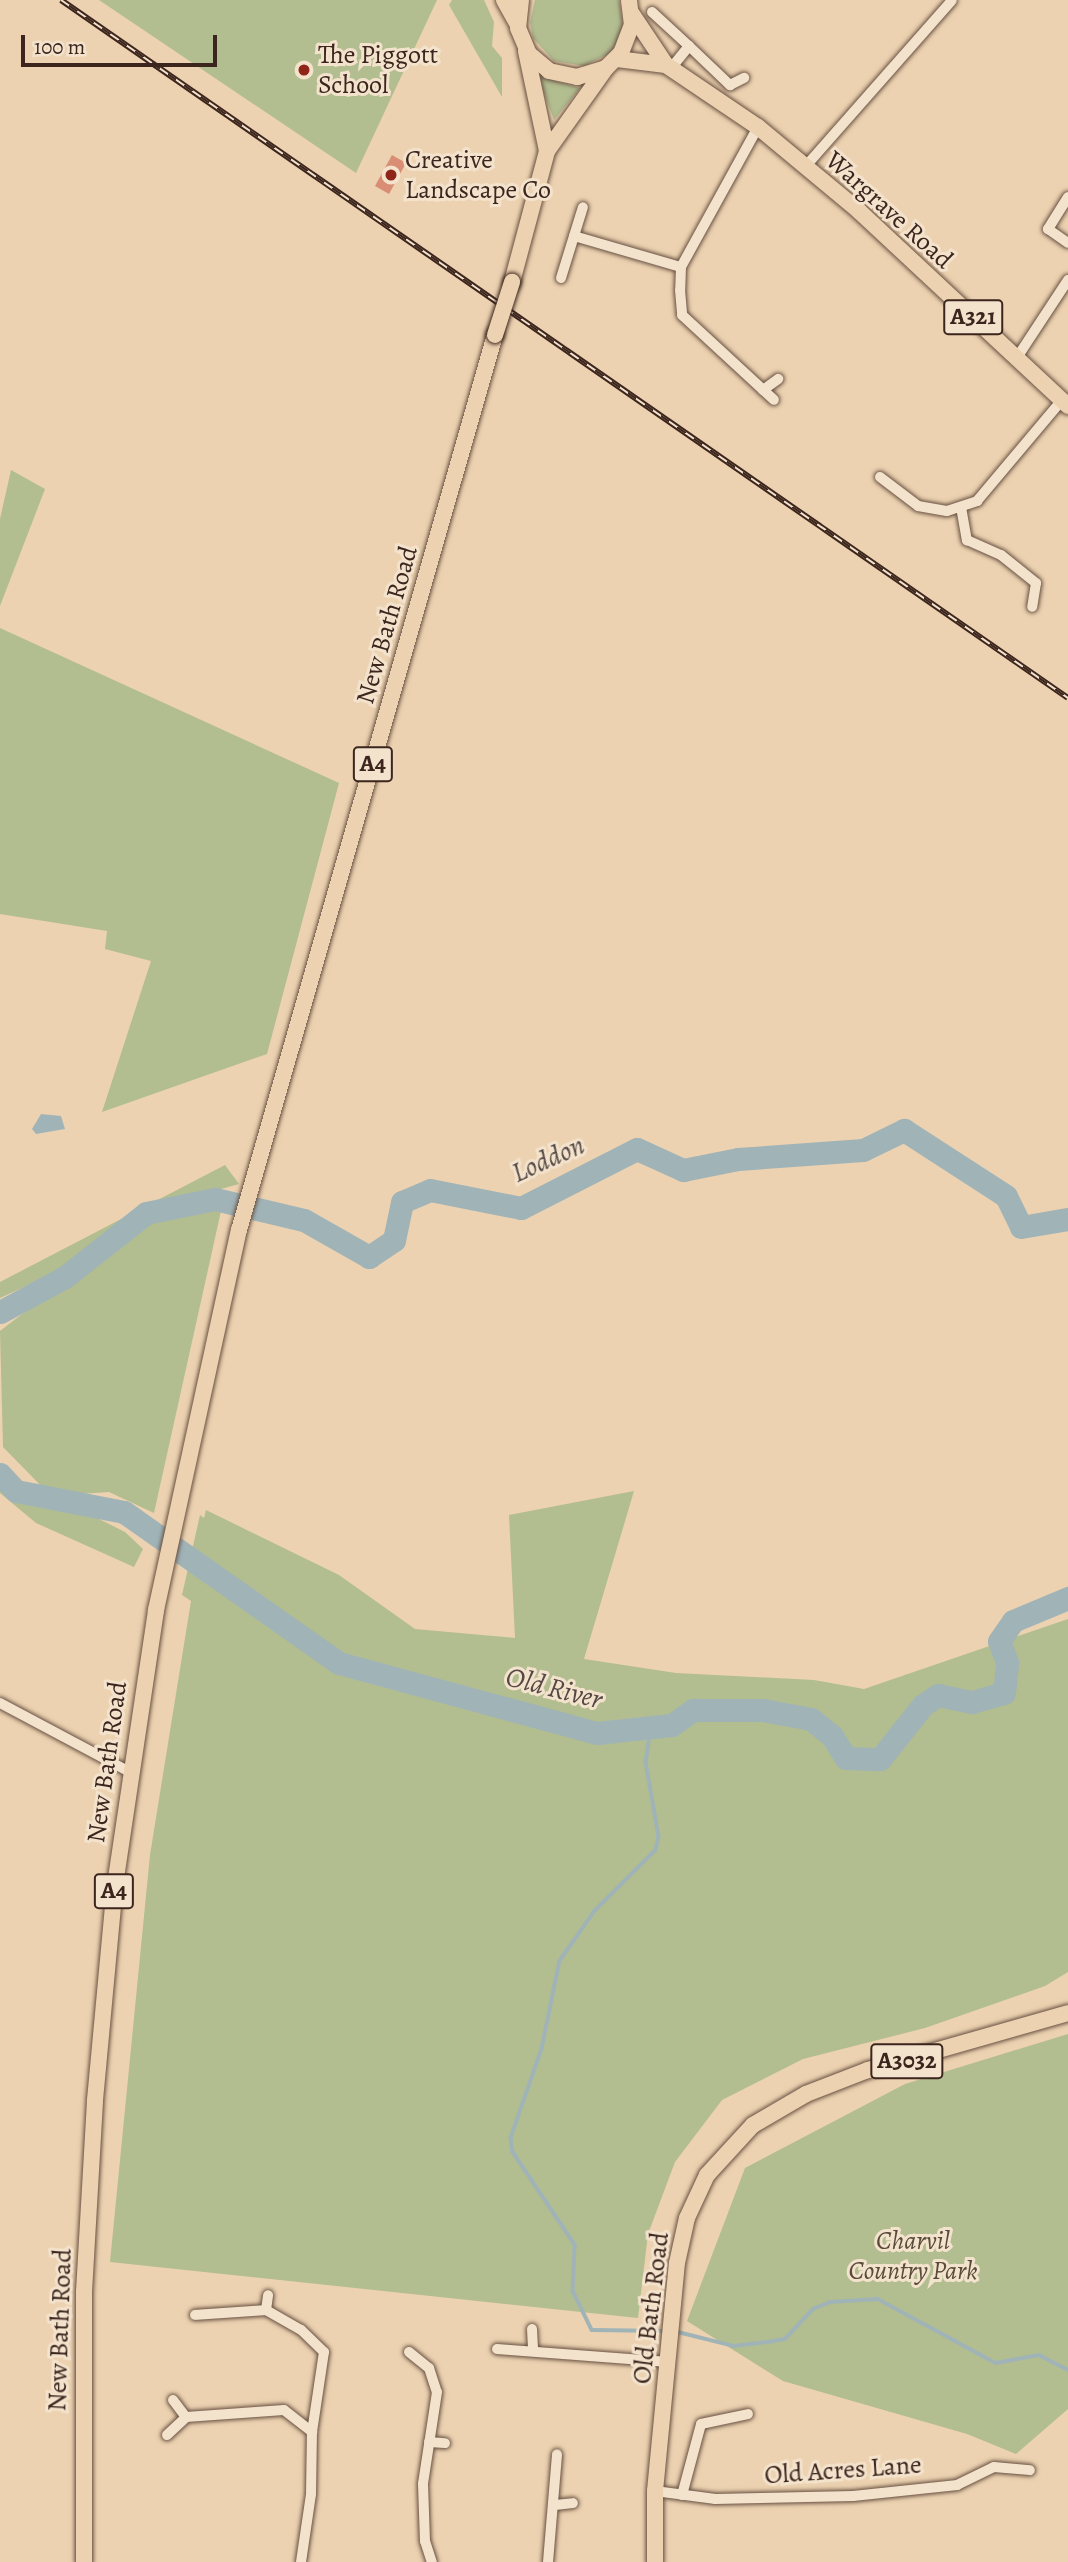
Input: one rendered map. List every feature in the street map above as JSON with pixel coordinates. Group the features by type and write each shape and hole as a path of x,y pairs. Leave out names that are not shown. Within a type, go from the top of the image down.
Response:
{"main road":[{"path":"504,0 517,23"},
{"path":"517,23 521,0"},
{"name":"New Bath Road","path":"84,2562 82,2415 89,2174 130,1772 156,1610 178,1497 239,1230 512,282 547,151 628,41 631,7"},
{"name":"Wargrave Road","path":"631,7 669,66 758,127 1018,356 1065,403"},
{"name":"New Bath Road","path":"517,23 526,49 547,151"},
{"path":"526,49 541,66 563,76 587,76 611,63"},
{"name":"Wargrave Road","path":"611,63 669,66"},
{"name":"Old Bath Road","path":"655,2562 655,2491 673,2316 687,2218 707,2175 753,2125 806,2094 868,2070 1068,2012"}],"street":[{"path":"805,167 949,1"},
{"path":"652,12 730,85 744,78"},
{"path":"669,66 689,46"},
{"path":"758,127 681,267 682,315 774,400"},
{"path":"1068,197 1048,229 1068,243"},
{"path":"561,278 583,207"},
{"path":"574,236 681,267"},
{"path":"1018,356 1068,280"},
{"path":"763,390 778,379"},
{"path":"880,477 918,506 947,511 977,501 1065,403"},
{"path":"961,507 967,540 1001,555 1036,583 1032,607"},
{"path":"0,1703 130,1772"},
{"path":"266,2310 268,2295"},
{"path":"195,2315 266,2310 301,2330 324,2352 312,2432 311,2494 301,2562"},
{"path":"532,2329 533,2348"},
{"path":"497,2349 670,2354"},
{"path":"409,2352 429,2368 437,2392 423,2484 425,2542 432,2562"},
{"path":"173,2400 186,2417"},
{"path":"167,2435 186,2417 284,2410 312,2432"},
{"path":"682,2495 701,2424 748,2414"},
{"path":"429,2442 445,2443"},
{"path":"548,2562 555,2505 557,2454"},
{"name":"Old Acres Lane","path":"655,2491 682,2495 853,2496 957,2484 993,2467 1030,2470"},
{"path":"555,2505 573,2503"}],"green space":[{"name":"The Piggott School","path":"99,0 437,0 356,173"},
{"path":"452,0 484,0 494,22 492,46 502,58 502,97 449,5"},
{"path":"535,0 619,0 623,26 619,40 610,53 584,66 554,61 533,38 530,22"},
{"path":"541,77 580,88 554,120 539,80"},
{"path":"11,470 45,489 0,606 0,519"},
{"path":"0,628 339,783 267,1054 102,1112 151,961 105,949 107,931 0,914"},
{"path":"225,1165 239,1184 135,1213 72,1265 0,1298 0,1282"},
{"path":"215,1205 221,1211 154,1513 109,1492 51,1496 3,1447 0,1331 147,1218"},
{"path":"0,1480 33,1506 97,1518 125,1532 143,1549 134,1567 36,1523 0,1493"},
{"path":"634,1491 584,1659 676,1673 814,1680 864,1689 1068,1619 1068,1972 1045,1986 925,2028 803,2059 722,2100 675,2162 648,2234 638,2318 110,2262 150,1855 191,1601 182,1595 200,1515 204,1518 206,1510 339,1575 415,1629 515,1638 509,1515"},
{"name":"Charvil Country Park","path":"1068,2034 1068,2409 1016,2454 967,2434 783,2381 687,2321 745,2168 905,2084"}],"shaded area":[{"path":"41,1114 61,1116 65,1129 36,1134 32,1129"}],"building":[{"name":"Creative Landscape Co","path":"392,155 406,163 389,194 375,186"}],"waterway":[{"name":"Loddon","path":"0,1312 65,1277 146,1213 215,1199 304,1220 369,1257 394,1240 402,1202 430,1190 521,1208 637,1149 683,1170 738,1159 863,1150 904,1130 1006,1196 1021,1227 1068,1219"},
{"name":"Old River","path":"0,1474 16,1491 124,1512 339,1663 597,1733 672,1725 693,1710 763,1710 811,1719 832,1736 846,1758 880,1759 923,1705 938,1695 972,1702 1004,1693 1007,1662 999,1641 1013,1621 1068,1598"},
{"path":"651,1728 646,1762 659,1837 656,1850 595,1911 560,1961 542,2049 511,2138 513,2152 575,2245 573,2291 592,2330 667,2331"},
{"path":"674,2331 734,2346 773,2341 785,2339 813,2309 830,2302 878,2299 996,2363 1039,2355 1068,2370"}],"railway":[{"path":"61,0 1068,698"}],"place":[{"name":"The Piggott School","path":"304,70"},
{"name":"Creative Landscape Co","path":"391,175"}]}
